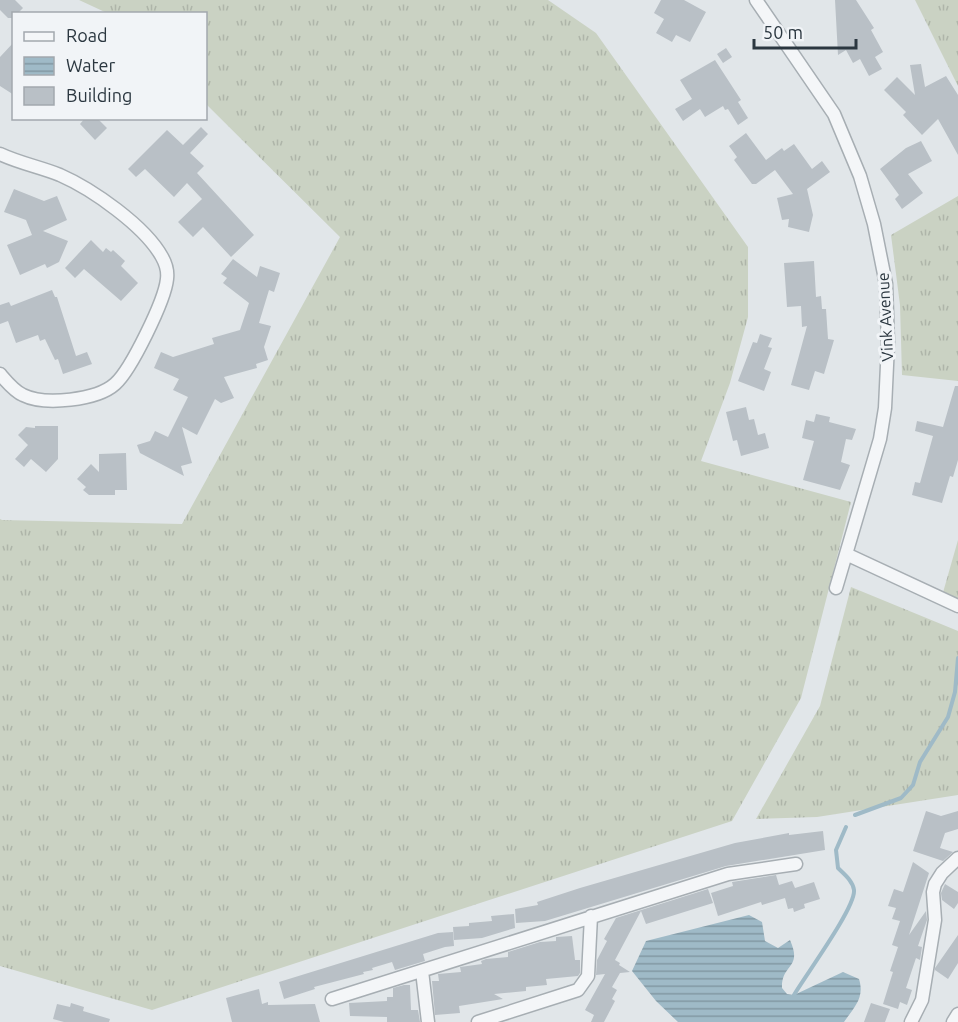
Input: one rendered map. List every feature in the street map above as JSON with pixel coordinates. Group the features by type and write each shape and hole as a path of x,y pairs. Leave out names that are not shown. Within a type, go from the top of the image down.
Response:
{"street":[{"name":"Vink Avenue","path":"756,0 834,114 848,144 874,224 886,285 888,354 885,408 880,438 836,588"},
{"path":"0,154 14,161 60,175 92,192 124,216 150,240 162,256 167,268 163,296 124,374 113,386 99,394 74,399 50,400 23,395 6,382 0,374"},
{"path":"846,554 958,606"},
{"path":"911,1022 922,1000 935,920 933,892 935,884 942,873 958,858"},
{"path":"332,999 728,874 796,864"},
{"path":"478,1022 578,990 588,976 591,916"},
{"path":"422,971 428,1022"},
{"path":"953,1022 958,1014"}],"green space":[{"path":"79,0 548,0 596,33 748,247 748,317 730,383 701,461 851,502 801,698 732,821 152,1010 0,966 0,519 182,524 340,237 207,105 207,12 105,12"},
{"path":"915,0 958,0 958,86"},
{"path":"958,196 958,381 902,375 900,305 891,235"},
{"path":"958,540 958,603 942,596"},
{"path":"851,587 958,631 958,795 817,817 756,819 820,706"}],"water":[{"path":"749,915 762,922 765,941 778,948 790,940 794,956 793,962 785,974 782,988 787,994 794,995 843,972 859,979 860,997 844,1022 678,1022 656,1001 632,971 646,941"}],"building":[{"path":"0,0 15,0 23,8 19,12 12,12 12,18 8,18 0,10"},
{"path":"661,0 684,0 706,12 690,42 676,35 672,42 656,33 664,19 654,13"},
{"path":"835,0 856,0 874,28 871,30 883,52 875,57 882,69 869,76 860,59 853,63 846,50 838,55"},
{"path":"12,44 12,94 0,86 0,57"},
{"path":"726,48 732,57 723,63 717,54"},
{"path":"715,60 741,100 738,102 748,118 738,125 728,109 725,110 723,106 705,117 700,109 683,121 675,109 692,99 680,80"},
{"path":"921,64 925,87 946,76 958,95 958,155 938,119 922,135 903,115 906,112 884,90 897,77 915,95 910,65"},
{"path":"83,120 99,120 107,128 95,140 80,124"},
{"path":"201,127 208,134 190,153 204,166 197,173 254,235 231,257 203,227 193,237 178,222 202,199 187,183 174,197 145,169 136,177 128,169 167,130 183,145"},
{"path":"746,133 766,160 782,148 784,151 794,144 812,169 822,161 830,172 807,189 813,215 809,232 788,227 789,219 782,220 777,198 793,194 775,170 756,184 752,184 734,160 737,157 729,146"},
{"path":"921,141 932,161 908,174 923,193 902,209 895,199 899,195 880,169 906,148"},
{"path":"14,189 44,201 57,196 67,220 43,231 68,241 59,262 47,268 45,264 20,275 7,245 32,235 26,220 4,212"},
{"path":"91,240 103,252 106,248 111,252 113,250 125,261 121,266 138,283 121,301 84,269 75,278 65,268"},
{"path":"233,259 257,277 260,266 280,273 274,292 269,290 259,323 271,326 264,347 268,360 256,364 257,368 224,377 234,398 221,403 215,399 197,435 182,427 192,463 181,466 184,476 140,453 137,445 150,441 155,431 168,437 188,397 173,390 179,379 154,368 161,352 173,357 214,344 212,338 240,330 249,303 223,283 227,278 221,274"},
{"path":"814,261 816,297 821,296 822,309 826,309 828,339 834,340 824,374 815,371 809,390 791,385 807,326 802,327 801,306 787,307 784,263"},
{"path":"52,290 57,297 76,356 87,352 92,364 63,374 58,359 55,360 45,339 40,341 38,335 16,343 8,321 0,324 0,305 9,302 11,306"},
{"path":"760,334 772,338 768,347 772,348 764,369 771,372 764,391 738,381 753,342 757,343"},
{"path":"955,386 958,386 958,460 953,477 950,476 942,503 912,495 915,482 920,483 933,436 915,431 917,421 943,427"},
{"path":"746,407 749,420 754,419 758,435 765,433 769,448 741,456 737,440 733,441 726,412"},
{"path":"816,414 830,417 829,422 856,429 852,440 846,439 841,462 850,465 840,490 803,480 814,441 802,438 806,420 814,422"},
{"path":"35,426 58,426 58,459 46,472 31,459 24,467 15,459 28,445 18,435 26,427 35,428"},
{"path":"126,453 127,490 115,490 115,495 89,495 83,490 86,487 77,479 91,464 99,472 99,454"},
{"path":"926,811 941,816 958,811 958,829 945,833 940,848 953,852 943,861 913,851"},
{"path":"823,831 825,850 726,866 545,921 516,923 515,909 538,905 537,902 580,888 735,843 789,833 789,835"},
{"path":"913,862 929,873 909,935 926,911 927,920 918,946 922,947 920,960 916,958 906,988 912,990 907,1005 900,1002 898,1009 883,1004 893,972 890,971 898,947 892,945 900,921 892,919 896,908 888,906 894,889 903,892"},
{"path":"776,875 779,885 792,881 795,888 814,882 820,899 804,904 805,908 794,912 793,908 788,909 785,898 762,905 761,902 718,916 711,893 733,886 732,882"},
{"path":"945,884 958,892 958,903 954,909 942,900 941,893"},
{"path":"708,889 713,903 646,924 641,911 615,960 630,972 620,973 612,987 617,990 612,999 615,1001 604,1022 591,1022 594,1015 585,1010 605,974 596,975 597,960 607,941 604,939 616,918"},
{"path":"514,914 515,928 482,938 454,940 453,927 492,921 491,916"},
{"path":"453,932 454,946 423,954 425,961 395,970 392,962 372,968 373,970 363,972 364,974 314,987 315,989 284,999 279,982 438,933"},
{"path":"958,935 958,963 948,979 935,968"},
{"path":"572,936 575,960 580,960 578,976 546,979 547,985 526,987 526,991 494,994 503,999 459,1006 460,1013 435,1015 432,981 439,981 438,974 461,972 460,967 482,964 481,961 486,959 508,957 508,952 540,942 556,941 556,937"},
{"path":"410,985 411,1010 418,1010 420,1022 387,1022 387,1017 350,1016 349,1003 387,1001 387,997 393,997 393,988"},
{"path":"259,989 262,1004 268,1002 268,1005 315,1004 320,1022 232,1022 226,998"},
{"path":"71,1003 84,1007 83,1011 110,1019 109,1022 64,1022 53,1019 57,1004 70,1007"},
{"path":"871,1003 890,1009 885,1022 864,1022"}],"waterway":[{"path":"855,815 901,798 913,785 920,762 948,717 955,692 958,658"},
{"path":"794,995 839,926 852,899 854,890 848,878 838,868 836,850 846,827"}]}
